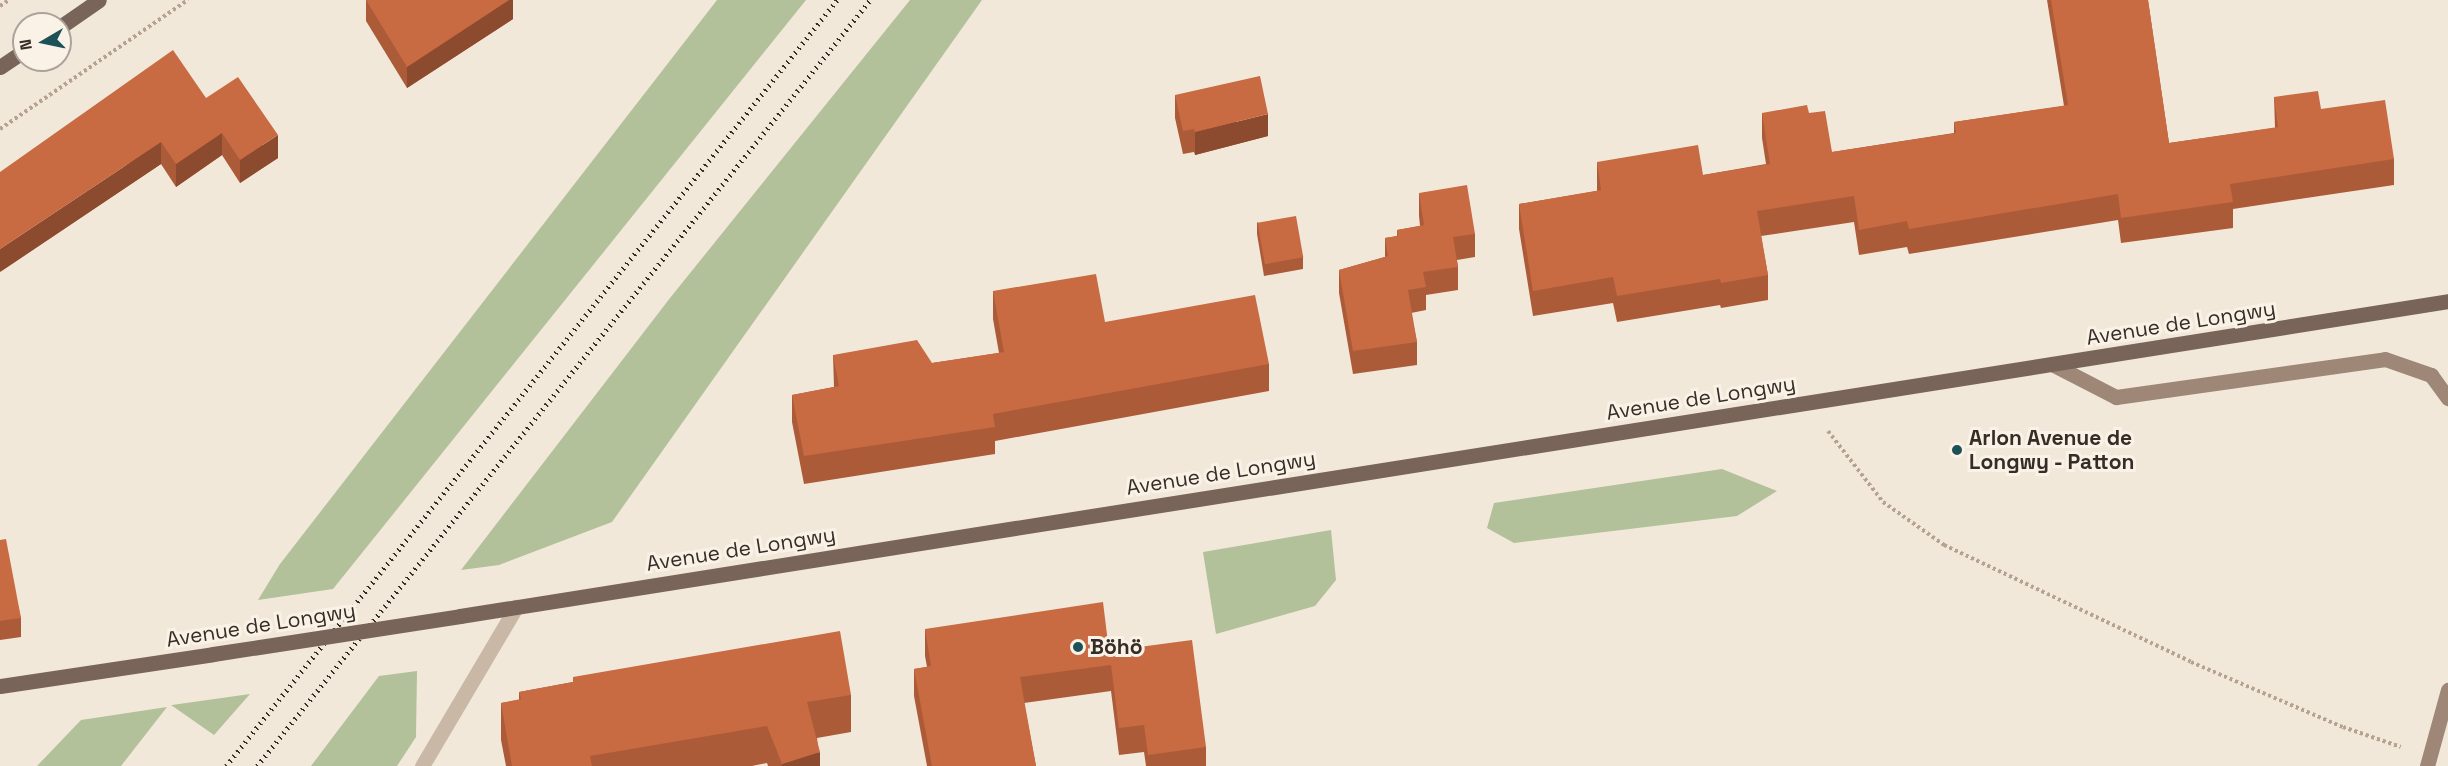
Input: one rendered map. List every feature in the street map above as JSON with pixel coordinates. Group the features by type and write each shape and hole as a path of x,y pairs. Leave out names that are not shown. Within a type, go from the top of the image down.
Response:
{"main road":[{"path":"72,19 99,0"},
{"name":"Avenue de Longwy","path":"0,686 460,616 2448,301"},
{"path":"2054,365 2116,397 2385,359 2431,375 2448,398"},
{"path":"2428,762 2448,690"}],"lane":[{"path":"422,766 516,607"}],"path":[{"path":"0,6 9,0"},
{"path":"0,129 188,0"},
{"path":"1806,403 1883,502 1944,545 2202,667 2428,762"}],"green space":[{"path":"717,0 806,0 333,589 258,600 280,564"},
{"path":"910,0 982,0 612,522 499,565 461,570 670,298"},
{"path":"1722,469 1777,491 1737,516 1514,543 1487,528 1494,503"},
{"path":"1331,530 1336,580 1315,606 1216,634 1203,552"},
{"path":"417,671 416,737 397,766 311,766 379,676"},
{"path":"250,694 214,735 171,705 172,705"},
{"path":"167,707 121,766 37,766 81,720"}],"building":[{"path":"366,0 509,0 407,67"},
{"path":"2051,0 2148,0 2169,143 2278,127 2274,97 2318,91 2321,109 2385,100 2394,159 2230,184 2233,202 2121,218 2118,194 1909,229 1907,221 1859,230 1854,196 1757,211 1768,275 1721,283 1720,279 1617,296 1613,277 1533,291 1519,204 1601,190 1597,162 1698,145 1703,175 1770,164 1762,113 1807,105 1809,113 1825,111 1832,152 1956,133 1954,122 2068,105"},
{"path":"173,50 206,98 238,77 278,135 240,160 222,133 176,164 161,142 0,249 0,172"},
{"path":"1260,76 1268,114 1195,132 1194,129 1183,131 1175,95"},
{"path":"1467,185 1475,234 1453,237 1458,267 1423,272 1426,287 1408,290 1417,342 1353,351 1339,270 1388,256 1385,238 1398,236 1397,230 1424,225 1419,193"},
{"path":"1296,216 1303,257 1265,264 1258,223"},
{"path":"1096,274 1105,322 1255,295 1269,364 993,414 995,427 804,456 792,395 839,386 833,355 917,340 932,363 1004,352 993,291"},
{"path":"6,539 21,618 0,621 0,540"},
{"path":"1103,602 1109,651 1192,640 1206,747 1148,755 1144,725 1119,728 1111,665 1020,677 1036,766 932,766 914,669 931,666 925,629"},
{"path":"840,631 851,695 807,702 820,752 782,764 767,726 590,756 592,766 512,766 501,703 521,699 519,692 573,682 573,677"}],"railway":[{"path":"226,766 837,0"},
{"path":"257,766 870,0"}],"place":[{"name":"Arlon Avenue de Longwy - Patton","path":"1957,450"},
{"name":"Böhö","path":"1078,647"}]}
